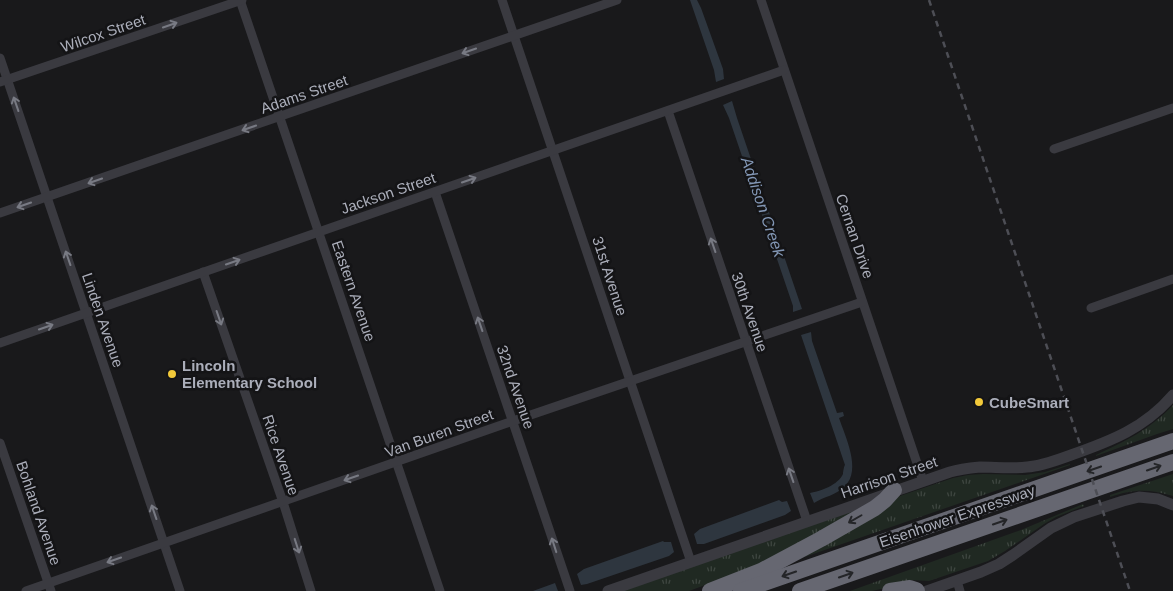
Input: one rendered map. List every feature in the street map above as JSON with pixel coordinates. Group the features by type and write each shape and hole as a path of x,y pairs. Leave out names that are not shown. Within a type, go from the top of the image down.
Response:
{"highway":[{"name":"Eisenhower Expressway","path":"741,591 1173,441"},
{"name":"Eisenhower Expressway","path":"800,591 1173,462"},
{"path":"710,591 761,570 794,553 875,508 894,490"},
{"path":"890,591 910,588 917,591"}],"street":[{"name":"Wilcox Street","path":"4,81 241,0"},
{"name":"Eastern Avenue","path":"241,0 440,591"},
{"name":"31st Avenue","path":"502,0 691,562"},
{"name":"Adams Street","path":"0,213 617,0"},
{"name":"Cernan Drive","path":"761,0 923,481"},
{"name":"Linden Avenue","path":"0,58 4,81 47,197 180,591"},
{"name":"Jackson Street","path":"0,343 784,70"},
{"path":"1054,149 1173,108"},
{"name":"30th Avenue","path":"668,111 807,521"},
{"name":"32nd Avenue","path":"435,192 570,591"},
{"name":"Rice Avenue","path":"203,272 283,502 311,591"},
{"path":"1091,308 1173,279"},
{"name":"Van Buren Street","path":"26,591 50,587 164,543 862,302"},
{"name":"Harrison Street","path":"608,591 894,490 963,468 1024,468 1046,464 1120,436 1147,420 1173,395"},
{"name":"Bohland Avenue","path":"0,443 50,587"},
{"path":"927,591 958,586 999,564 1051,528 1074,518 1123,501 1139,498 1158,499 1173,505"}],"green space":[{"path":"1173,405 1173,429 1096,456 1146,428 1165,414"},
{"path":"1070,464 790,562 897,497 953,478 968,475 1025,475 1045,472"},
{"path":"1173,474 1173,496 1142,491 1127,492 1110,497 1110,495"},
{"path":"1083,504 1084,506 1044,524 988,561 929,581 910,580 903,584 872,591 850,591 1021,530"},
{"path":"868,505 778,558 689,591 620,591"}],"water":[{"path":"690,0 697,0 701,8 723,69 724,79 716,82 714,70"},
{"name":"Addison Creek","path":"732,101 802,309 793,312 793,306 723,105"},
{"path":"811,332 812,341 837,413 843,412 844,416 839,418 851,453 852,462 850,479 845,486 838,492 814,503 810,493 824,489 841,478 845,465 801,335"},
{"path":"779,500 782,502 787,501 791,511 785,515 704,544 697,544 694,534 700,529"},
{"path":"663,541 671,542 674,552 669,556 581,585 577,574 584,569"},
{"path":"555,583 558,591 533,591"}],"railway":[{"path":"929,0 1130,591"}],"place":[{"name":"Lincoln Elementary School","path":"172,374"},
{"name":"CubeSmart","path":"979,402"}]}
